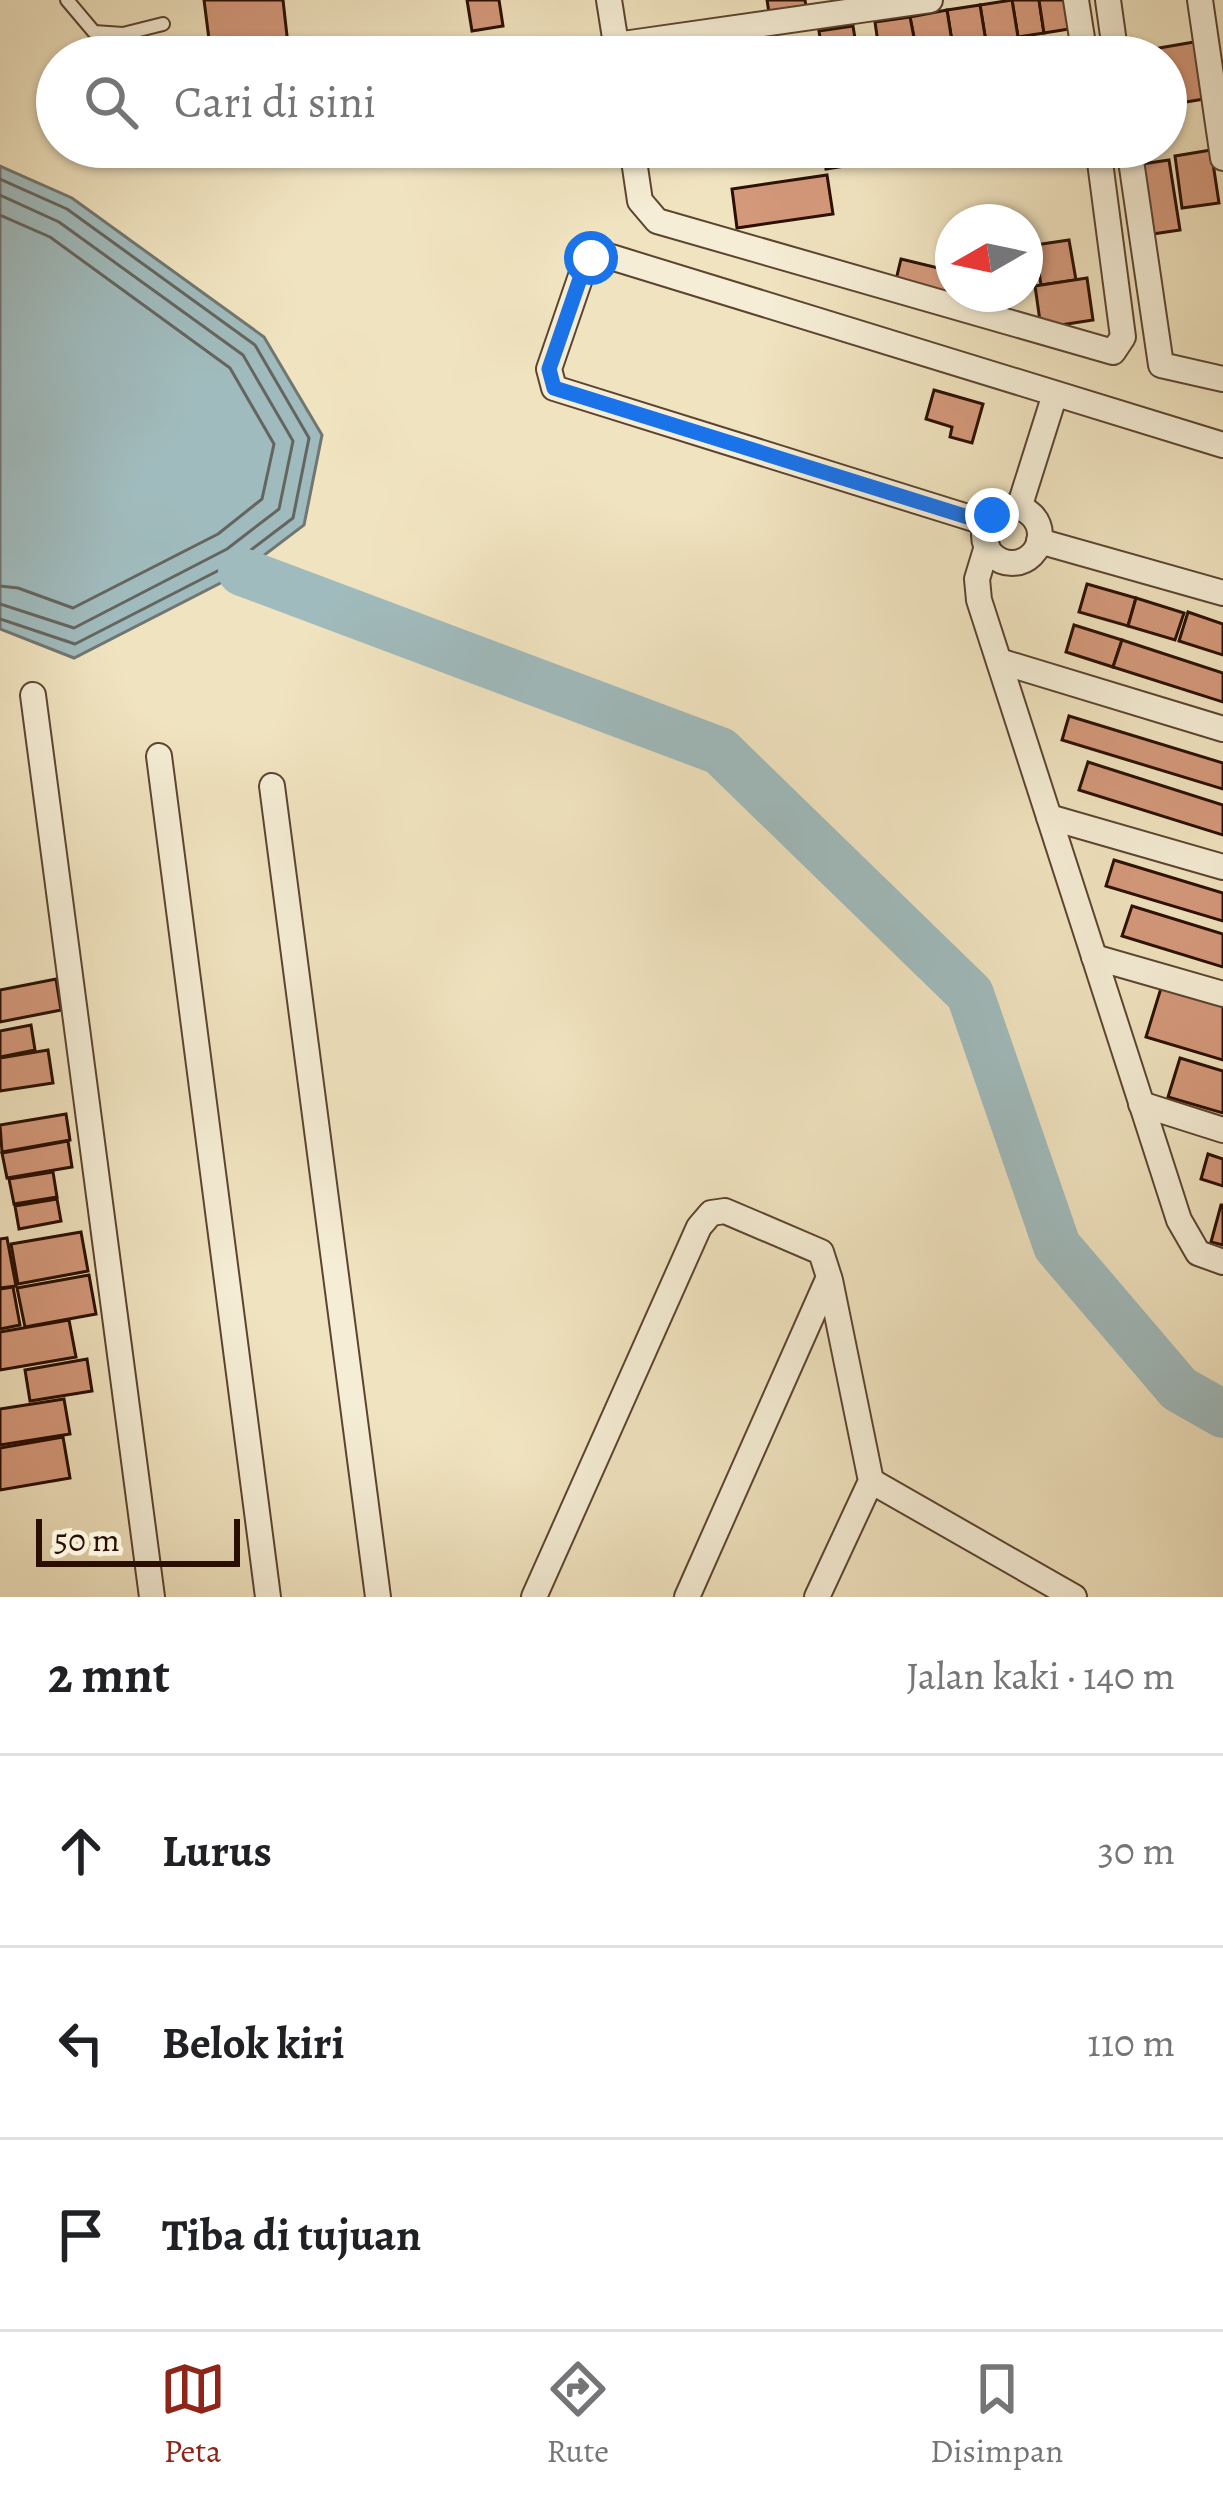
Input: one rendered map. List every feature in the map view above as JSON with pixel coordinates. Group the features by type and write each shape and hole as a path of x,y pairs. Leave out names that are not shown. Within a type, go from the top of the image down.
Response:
{"street":[{"path":"609,0 615,36"},
{"path":"709,36 930,0"},
{"path":"1108,0 1113,36"},
{"path":"1200,0 1223,158"},
{"path":"1084,1 1085,36"},
{"path":"635,168 640,201 657,221 1113,352 1124,337 1101,168"},
{"path":"1133,168 1161,365 1223,379"},
{"path":"1223,446 611,257 591,258 584,267 549,369 554,388 987,534 997,558 1015,563 1032,555 1040,541 1035,518 1019,508 1000,509 987,534 977,589 1191,1246 1223,1262"},
{"path":"1019,508 1055,394"},
{"path":"1040,541 1223,592"},
{"path":"999,661 1223,728"},
{"path":"33,695 152,1597"},
{"path":"159,756 268,1597"},
{"path":"272,786 377,1597"},
{"path":"1049,817 1223,867"},
{"path":"1094,956 1223,994"},
{"path":"1142,1105 1223,1130"},
{"path":"534,1597 705,1218 725,1211 821,1252 829,1277 871,1481 821,1595"},
{"path":"687,1597 829,1277"},
{"path":"871,1481 1074,1597"}],"lane":[{"path":"67,0 94,32 123,34 163,24"}],"water":[{"path":"0,166 72,198 264,337 322,435 304,525 242,572 74,658 0,629"}],"building":[{"path":"204,0 283,0 287,36 209,36"},
{"path":"467,0 499,0 503,26 472,31"},
{"path":"767,0 805,0 807,13 770,19"},
{"path":"1012,0 1039,0 1044,33 1018,36"},
{"path":"1012,0 1018,36 985,36 980,5"},
{"path":"1039,0 1064,0 1069,29 1044,33"},
{"path":"980,5 985,36 951,36 947,10"},
{"path":"947,10 951,36 914,36 910,17"},
{"path":"910,17 914,36 877,36 875,22"},
{"path":"853,26 855,36 820,36 819,31"},
{"path":"1194,42 1204,99 1187,102 1187,43"},
{"path":"1211,150 1219,203 1182,208 1177,168 1187,168 1187,154"},
{"path":"1135,168 1170,168 1180,230 1146,235"},
{"path":"827,175 833,214 737,228 732,189"},
{"path":"1069,240 1076,280 1043,285 1043,244"},
{"path":"901,259 935,267 935,294 895,284"},
{"path":"1087,278 1093,320 1041,328 1043,285"},
{"path":"934,390 983,404 972,443 950,437 952,427 926,419"},
{"path":"1087,584 1136,598 1128,626 1079,612"},
{"path":"1136,598 1184,613 1175,640 1128,626"},
{"path":"1188,612 1223,624 1223,655 1179,641"},
{"path":"1074,625 1122,640 1113,667 1066,652"},
{"path":"1122,640 1223,673 1223,702 1113,667"},
{"path":"1069,716 1223,763 1223,789 1062,740"},
{"path":"1088,762 1223,805 1223,835 1079,790"},
{"path":"1114,860 1223,893 1223,921 1106,886"},
{"path":"1132,906 1223,934 1223,967 1122,936"},
{"path":"56,979 61,1010 0,1022 0,990"},
{"path":"1161,988 1223,1006 1223,1060 1146,1037"},
{"path":"31,1025 35,1050 0,1057 0,1031"},
{"path":"48,1050 53,1083 0,1091 0,1058"},
{"path":"1180,1058 1223,1071 1223,1113 1168,1097"},
{"path":"66,1114 70,1140 2,1152 0,1125"},
{"path":"68,1141 72,1167 7,1178 2,1153"},
{"path":"1208,1154 1223,1159 1223,1186 1201,1179"},
{"path":"53,1172 57,1197 14,1204 9,1179"},
{"path":"57,1199 61,1221 19,1229 15,1206"},
{"path":"1223,1205 1223,1245 1211,1242"},
{"path":"81,1232 88,1271 18,1284 11,1244"},
{"path":"7,1238 16,1286 0,1288 0,1239"},
{"path":"89,1275 96,1314 25,1327 17,1288"},
{"path":"13,1287 20,1325 0,1329 0,1289"},
{"path":"69,1320 76,1357 0,1370 0,1332"},
{"path":"87,1359 92,1391 30,1401 25,1370"},
{"path":"64,1399 70,1434 0,1445 0,1409"},
{"path":"63,1437 70,1478 0,1490 0,1448"}],"waterway":[{"path":"242,572 720,751 970,994 1057,1246 1179,1389 1223,1414"}],"route":[{"path":"591,258 549,369 554,388 987,523 992,515"}]}
